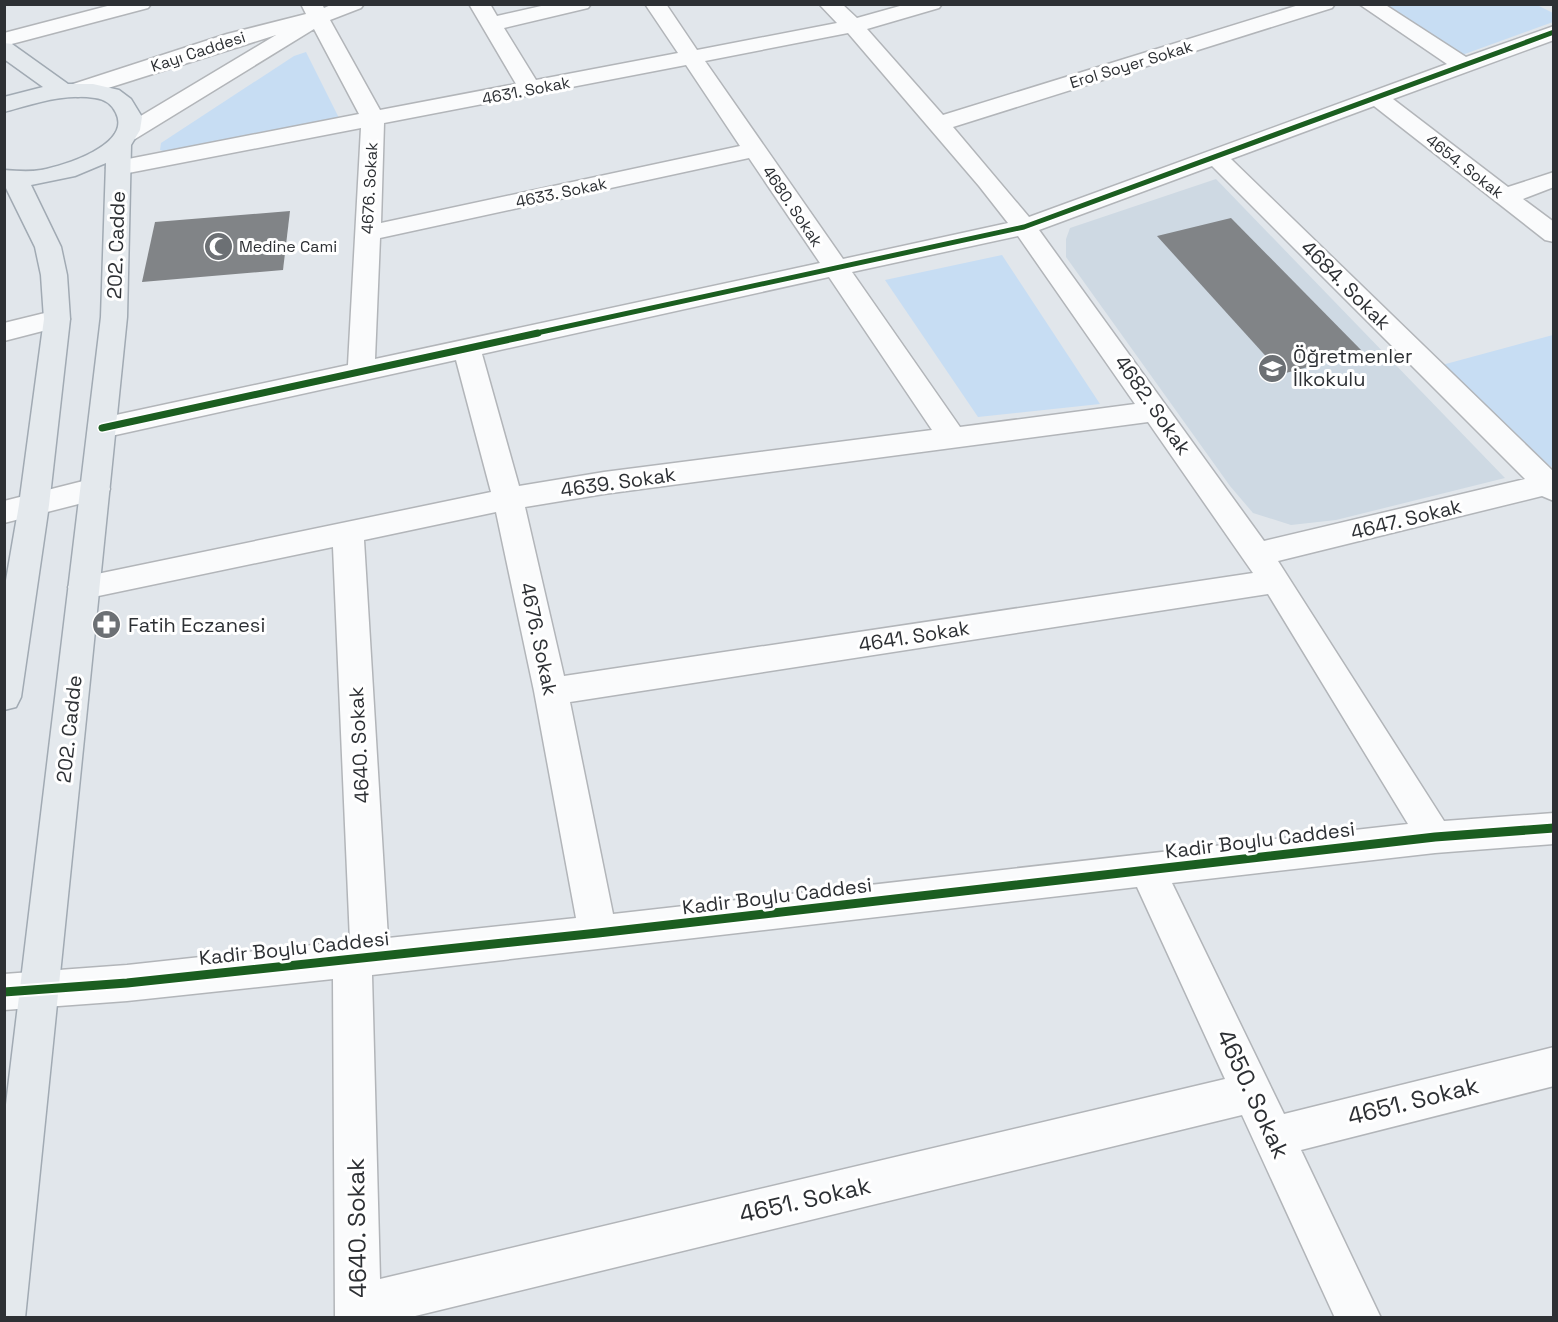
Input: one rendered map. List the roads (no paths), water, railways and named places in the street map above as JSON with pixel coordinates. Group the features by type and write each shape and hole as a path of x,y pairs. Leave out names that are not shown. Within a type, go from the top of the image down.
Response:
{"main road":[{"path":"4,49 70,90"},
{"path":"4,105 28,96 70,90"},
{"name":"202. Cadde","path":"4,1313 22,991 84,587 114,317 121,148 130,124 125,107 107,95 70,90"},
{"path":"4,697 34,505 57,319 54,275 48,246 10,178 39,178 77,169 121,148"}],"street":[{"path":"4,40 141,4"},
{"name":"Kayı Caddesi","path":"70,90 235,39 315,11 354,4"},
{"path":"479,4 530,89"},
{"path":"491,24 581,4"},
{"name":"4680. Sokak","path":"655,4 952,437"},
{"name":"4682. Sokak","path":"830,4 938,124 1024,227 1276,581 1435,837"},
{"name":"4631. Sokak","path":"121,148 373,119 853,27 932,4"},
{"name":"Erol Soyer Sokak","path":"938,124 1325,4"},
{"path":"1369,4 1464,65"},
{"name":"Kayı Caddesi","path":"121,148 315,11"},
{"name":"4676. Sokak","path":"315,11 373,119 361,372"},
{"path":"102,428 1024,227 1554,32"},
{"name":"4654. Sokak","path":"1376,97 1554,235"},
{"name":"4633. Sokak","path":"367,233 755,150"},
{"name":"4684. Sokak","path":"1216,157 1552,486"},
{"path":"1504,197 1554,179"},
{"path":"4,332 57,319"},
{"name":"4676. Sokak","path":"467,349 508,499 551,691 598,933"},
{"name":"4639. Sokak","path":"84,587 508,499 604,483 1157,411"},
{"name":"4647. Sokak","path":"1257,554 1552,486"},
{"path":"4,512 95,489"},
{"name":"4640. Sokak","path":"348,532 361,958 358,1312"},
{"name":"4641. Sokak","path":"551,691 1276,581"},
{"name":"Kadir Boylu Caddesi","path":"22,991 598,933 1435,837 1554,828"},
{"name":"4650. Sokak","path":"1147,870 1359,1317"},
{"name":"4651. Sokak","path":"1273,1137 1554,1066"},
{"name":"4651. Sokak","path":"358,1312 1252,1093"}],"place":[{"name":"Medine Cami","path":"218,246"},
{"name":"Öğretmenler İlkokulu","path":"1272,368"},
{"name":"Fatih Eczanesi","path":"107,625"}]}
